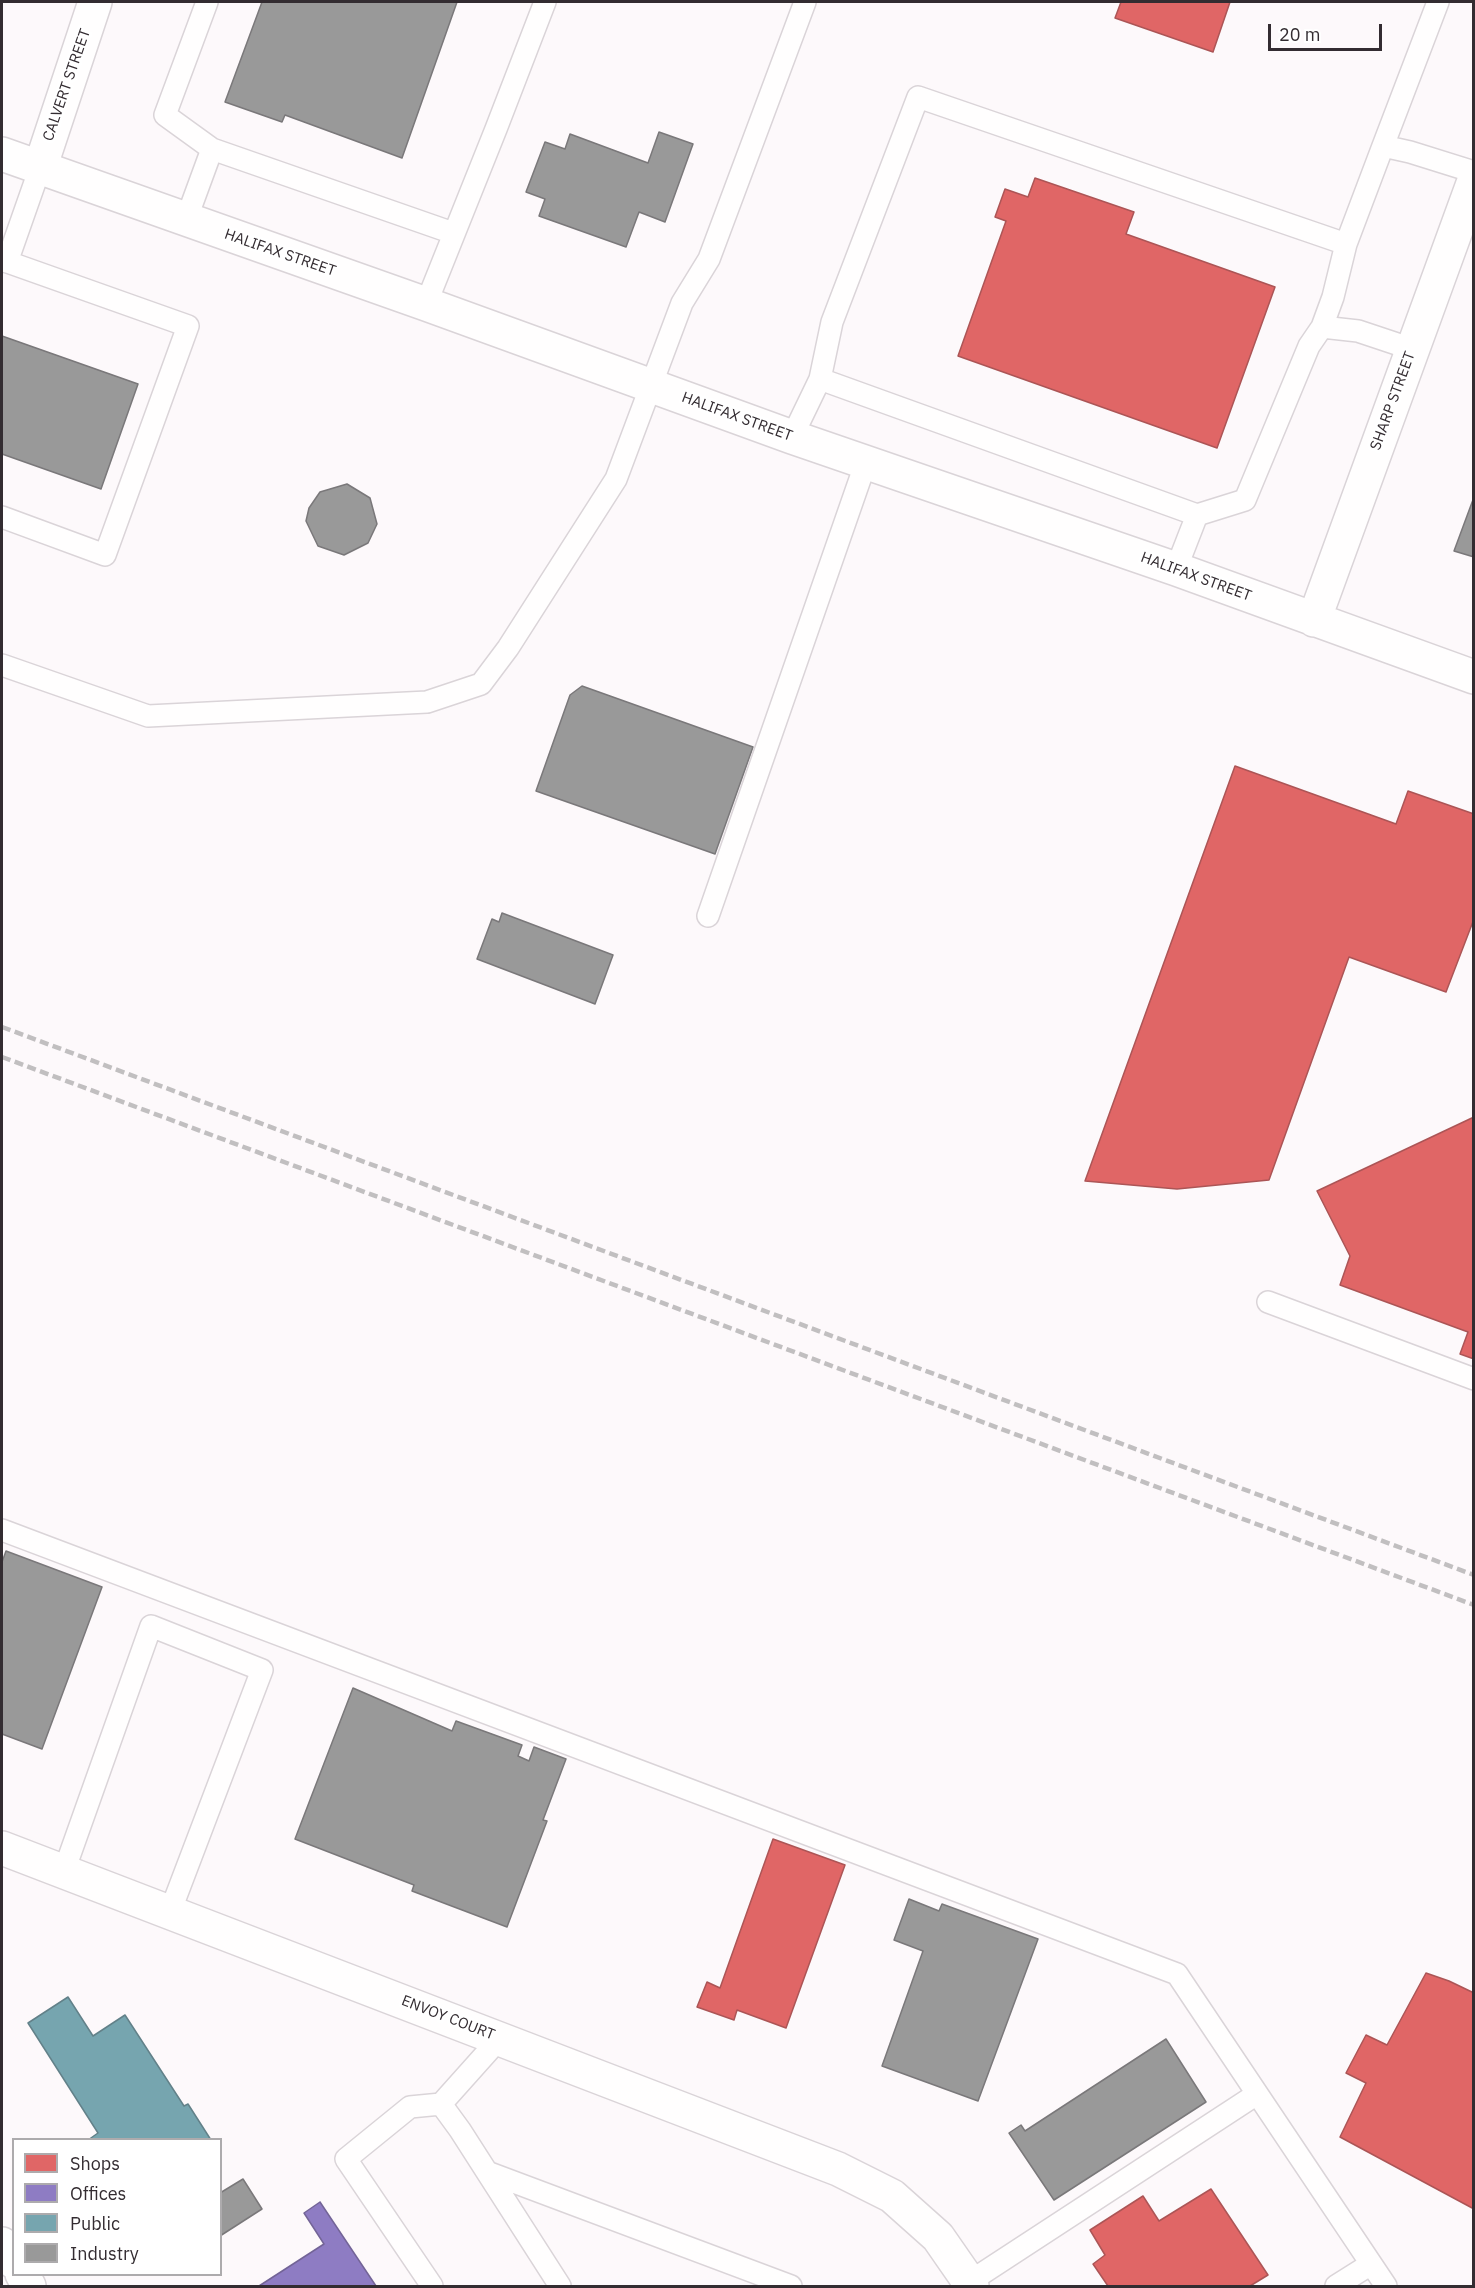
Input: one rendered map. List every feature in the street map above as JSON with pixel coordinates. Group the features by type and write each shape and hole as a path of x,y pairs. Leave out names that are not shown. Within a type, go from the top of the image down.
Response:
{"street":[{"name":"CALVERT STREET","path":"40,168 95,2"},
{"name":"HALIFAX STREET","path":"2,154 792,437 1176,569 1473,677"},
{"name":"SHARP STREET","path":"1314,620 1473,182"},
{"name":"ENVOY COURT","path":"2,1848 838,2169 892,2196 938,2237 968,2285"}],"lane":[{"path":"207,2 165,115 212,149 453,233"},
{"path":"426,304 545,2"},
{"path":"2,664 148,716 427,702 481,684 508,648 616,479 682,303 709,259 805,2"},
{"path":"820,379 1197,515 1245,500 1309,346 1322,327 1334,297 1346,244 1438,2"},
{"path":"792,437 820,379 832,322 918,97 1346,244"},
{"path":"1383,146 1473,172"},
{"path":"186,220 212,149"},
{"path":"2,517 105,555 188,326 4,261 40,168"},
{"path":"1322,327 1358,331 1412,349"},
{"path":"708,916 866,462"},
{"path":"1176,569 1197,515"},
{"path":"1268,1302 1473,1379"},
{"path":"2,1530 1177,1974 1386,2286"},
{"path":"64,1871 151,1626 262,1670 170,1912"},
{"path":"432,2286 346,2158 410,2107 441,2104 500,2038"},
{"path":"968,2285 1257,2094"},
{"path":"441,2104 560,2286"},
{"path":"487,2172 791,2286"},
{"path":"1336,2286 1371,2264"}],"building: Shops":[{"path":"1121,2 1230,2 1213,52 1115,18"},
{"path":"1035,178 1134,212 1126,234 1275,287 1217,448 958,356 1006,221 995,217 1005,189 1028,197"},
{"path":"1235,766 1396,824 1408,791 1474,814 1474,919 1446,992 1349,957 1269,1180 1177,1189 1085,1181"},
{"path":"1474,1117 1474,1359 1460,1354 1468,1332 1340,1285 1350,1256 1317,1191"},
{"path":"773,1839 845,1865 786,2028 737,2010 734,2020 697,2007 707,1982 720,1988"},
{"path":"1426,1973 1474,1993 1474,2209 1340,2137 1366,2083 1346,2073 1366,2035 1387,2045"},
{"path":"1211,2189 1268,2275 1250,2286 1108,2286 1093,2264 1105,2255 1090,2230 1143,2196 1159,2221"}],"building: Offices":[{"path":"320,2202 376,2286 259,2286 324,2244 304,2213"}],"building: Public":[{"path":"68,1997 93,2036 125,2015 184,2106 188,2104 210,2138 91,2138 98,2133 28,2023"}],"building: Industry":[{"path":"262,2 457,2 402,158 285,115 282,122 225,102"},
{"path":"659,132 693,144 665,222 639,212 626,247 539,216 545,199 526,192 545,142 565,149 570,134 648,163"},
{"path":"2,336 138,384 101,489 2,454"},
{"path":"347,484 370,498 377,524 368,543 344,555 318,546 306,521 309,508 320,492"},
{"path":"1474,497 1474,557 1454,551"},
{"path":"582,686 753,747 715,854 536,791 570,695"},
{"path":"502,913 613,955 595,1004 477,959 492,919 499,922"},
{"path":"6,1551 102,1587 42,1749 2,1734 2,1562"},
{"path":"353,1688 452,1731 456,1721 522,1745 518,1756 529,1761 534,1747 566,1759 543,1820 547,1821 507,1927 412,1891 414,1885 295,1839"},
{"path":"909,1899 939,1911 942,1904 1038,1939 978,2101 882,2066 923,1951 894,1940"},
{"path":"1166,2039 1206,2102 1054,2200 1009,2133 1021,2125 1025,2131"},
{"path":"243,2179 262,2209 222,2235 222,2192"}],"railway":[{"path":"2,1027 1474,1575"},
{"path":"2,1057 1474,1605"}]}
